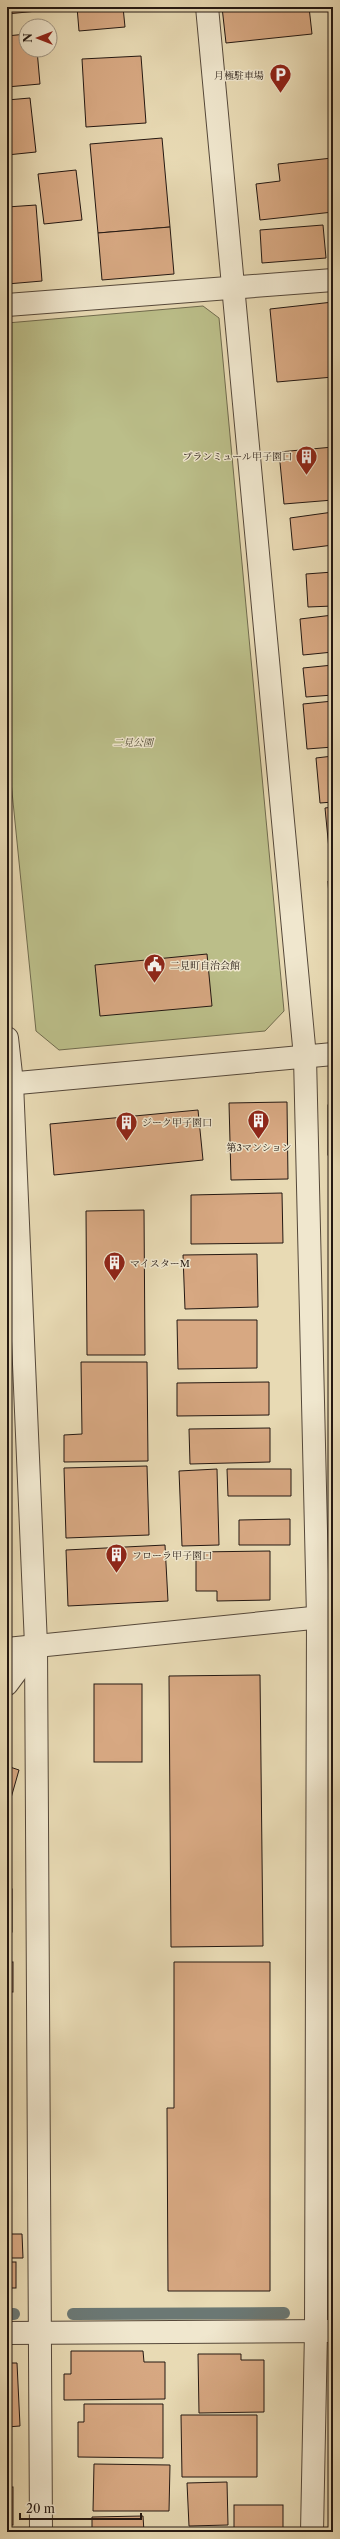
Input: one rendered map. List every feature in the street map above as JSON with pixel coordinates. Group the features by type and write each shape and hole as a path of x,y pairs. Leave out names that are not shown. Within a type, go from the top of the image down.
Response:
{"street":[{"path":"207,7 305,1057 326,1616 324,2331 312,2532"},
{"path":"7,304 333,280"},
{"path":"7,1038 36,1646 41,2532"},
{"path":"9,1083 333,1054"},
{"path":"7,1649 326,1616"},
{"path":"7,1684 36,1646"},
{"path":"7,2333 324,2331"}],"green space":[{"name":"二見公園","path":"203,306 219,318 284,1011 265,1031 59,1050 36,1031 7,742 7,323"}],"building":[{"path":"7,7 47,7 47,10 7,14"},
{"path":"77,7 123,7 125,27 79,31"},
{"path":"222,7 309,7 312,34 226,43"},
{"path":"18,35 18,58 38,58 40,84 7,87 7,36"},
{"path":"141,56 146,123 86,127 82,59"},
{"path":"30,98 36,152 7,155 7,100"},
{"path":"162,138 170,227 98,233 90,144"},
{"path":"332,158 333,212 260,220 256,184 280,181 278,164"},
{"path":"76,170 82,220 44,224 38,174"},
{"path":"36,205 42,281 7,284 7,207"},
{"path":"323,225 326,258 262,263 260,230"},
{"path":"170,227 174,274 102,280 98,233"},
{"path":"333,302 333,377 277,382 270,309"},
{"name":"ブランミュール甲子園口","path":"333,447 333,500 284,504 279,452"},
{"path":"333,512 333,545 293,550 290,518"},
{"path":"333,572 333,606 308,607 306,574"},
{"path":"333,615 333,652 303,655 300,619"},
{"path":"333,665 333,695 306,697 303,668"},
{"path":"333,701 333,747 307,749 303,704"},
{"path":"333,756 333,802 320,803 316,758"},
{"path":"333,807 333,869 331,870 325,808"},
{"path":"333,880 333,928 331,928 328,881"},
{"name":"二見町自治会館","path":"207,954 212,1006 100,1016 95,965"},
{"name":"第3マンション","path":"287,1102 288,1179 231,1180 229,1103"},
{"path":"328,1105 333,1105 333,1155 328,1155"},
{"name":"ジーク甲子園口","path":"198,1110 203,1160 54,1175 50,1124"},
{"path":"282,1193 283,1243 191,1244 191,1195"},
{"name":"マイスターM","path":"144,1210 145,1355 87,1355 86,1211"},
{"path":"257,1254 258,1307 185,1309 183,1255"},
{"path":"177,1320 257,1320 257,1368 178,1369"},
{"path":"81,1362 147,1362 148,1461 64,1462 64,1435 82,1434"},
{"path":"269,1382 269,1415 177,1416 177,1383"},
{"path":"270,1428 270,1462 190,1464 189,1429"},
{"path":"147,1466 149,1535 66,1538 64,1468"},
{"path":"217,1469 219,1545 182,1546 179,1471"},
{"path":"227,1469 291,1469 291,1496 228,1496"},
{"path":"290,1519 290,1545 239,1545 239,1520"},
{"name":"フローラ甲子園口","path":"165,1545 168,1601 68,1606 66,1550"},
{"path":"270,1551 270,1600 217,1601 217,1591 196,1591 196,1552"},
{"path":"260,1675 263,1946 171,1947 169,1676"},
{"path":"94,1684 142,1684 142,1762 94,1762"},
{"path":"7,1766 19,1770 7,1812"},
{"path":"7,1889 12,1889 12,1932 7,1932"},
{"path":"7,1962 13,1962 13,1992 7,1992"},
{"path":"174,1962 270,1962 270,2291 168,2291 167,2108 174,2108"},
{"path":"333,2228 333,2260 332,2260"},
{"path":"7,2234 22,2234 23,2258 7,2258"},
{"path":"7,2262 16,2262 16,2288 7,2288"},
{"path":"333,2262 333,2295 332,2295"},
{"path":"71,2351 143,2351 144,2362 165,2362 165,2399 64,2400 64,2374 71,2374"},
{"path":"198,2354 241,2354 241,2360 264,2360 264,2412 199,2413"},
{"path":"7,2363 17,2363 20,2426 7,2427"},
{"path":"84,2404 163,2404 163,2458 78,2457 78,2422 84,2422"},
{"path":"181,2415 257,2415 257,2477 182,2477"},
{"path":"94,2464 170,2465 169,2511 93,2511"},
{"path":"227,2482 228,2525 189,2526 187,2483"},
{"path":"7,2487 13,2487 13,2525 7,2525"},
{"path":"234,2505 283,2505 283,2532 234,2532"},
{"path":"143,2516 144,2532 92,2532 92,2517"}],"waterway":[{"path":"73,2314 284,2313"},
{"path":"7,2314 14,2314"}],"place":[{"name":"月極駐車場","path":"280,94"},
{"name":"ブランミュール甲子園口","path":"307,476"},
{"name":"二見町自治会館","path":"154,984"},
{"name":"第3マンション","path":"259,1140"},
{"name":"ジーク甲子園口","path":"126,1142"},
{"name":"マイスターM","path":"115,1282"},
{"name":"フローラ甲子園口","path":"117,1574"}]}
